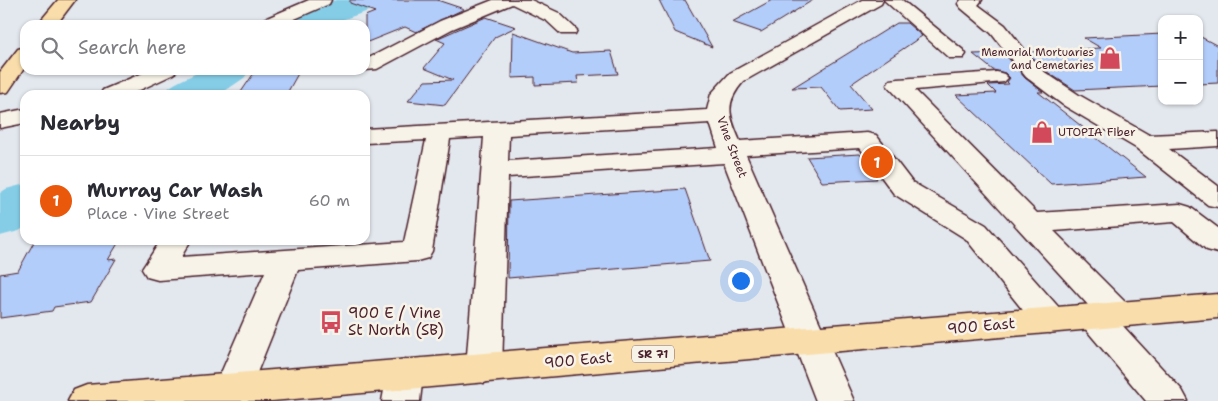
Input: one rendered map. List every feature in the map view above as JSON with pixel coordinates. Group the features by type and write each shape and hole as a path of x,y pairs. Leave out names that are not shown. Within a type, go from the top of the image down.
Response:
{"main road":[{"path":"50,20 67,0"},
{"path":"0,87 6,70 20,57"},
{"name":"900 East","path":"87,401 233,389 293,392 403,388 484,368 1218,306"}],"street":[{"path":"278,20 324,0"},
{"path":"370,65 446,26 508,0"},
{"path":"518,0 553,17 568,30"},
{"name":"Vine Street","path":"834,401 733,152 717,106 725,87 737,76 875,0"},
{"path":"892,0 956,54"},
{"path":"964,1 998,29 1033,74 1071,100 1144,143 1218,199"},
{"path":"122,90 156,75"},
{"path":"998,78 898,85 1030,223 1106,316 1169,401"},
{"path":"370,136 719,116"},
{"path":"0,121 20,117"},
{"path":"484,368 497,129"},
{"path":"173,245 158,269 417,250 438,133"},
{"path":"1144,143 1218,139"},
{"path":"494,170 867,140 902,188 976,232 1050,320"},
{"path":"1030,223 1180,213 1218,244"},
{"path":"233,389 286,260"}],"building":[{"path":"350,0 437,0 464,9 416,32 405,27 370,41 370,20 365,20 365,16 375,12 350,3"},
{"path":"659,0 685,0 712,47 675,32"},
{"path":"772,0 813,0 761,32 732,22"},
{"path":"486,17 516,27 495,37 445,105 408,101 425,81 453,80 424,68 445,43 436,39"},
{"path":"897,23 907,23 922,36 851,84 872,109 840,111 821,87 792,88"},
{"path":"513,32 572,53 611,51 618,74 577,76 578,83 535,85 535,77 512,78"},
{"name":"Memorial Mortuaries and Cemetaries","path":"1158,34 1158,86 1075,90 1041,68 1028,52 1101,48 1084,38"},
{"path":"1203,38 1218,46 1218,83 1203,84"},
{"path":"1004,53 1025,78 1043,92 1038,92 1146,177 1051,184 956,95 996,93 988,85 1009,84 1007,82 1010,78 1005,73 993,70 973,54"},
{"path":"253,75 297,75 289,90 242,90"},
{"path":"860,154 877,179 822,182 807,157"},
{"path":"685,189 710,261 508,278 509,201"},
{"path":"32,245 117,245 108,260 116,259 91,302 54,307 52,311 0,318 0,274 18,271"}],"waterway":[{"path":"308,20 369,0"},
{"path":"197,90 222,75"},
{"path":"0,219 20,204"}],"place":[{"name":"Memorial Mortuaries and Cemetaries","path":"1110,58"},
{"name":"UTOPIA Fiber","path":"1042,132"},
{"name":"Murray Car Wash","path":"877,162"},
{"name":"900 E / Vine St North (SB)","path":"331,322"}]}
